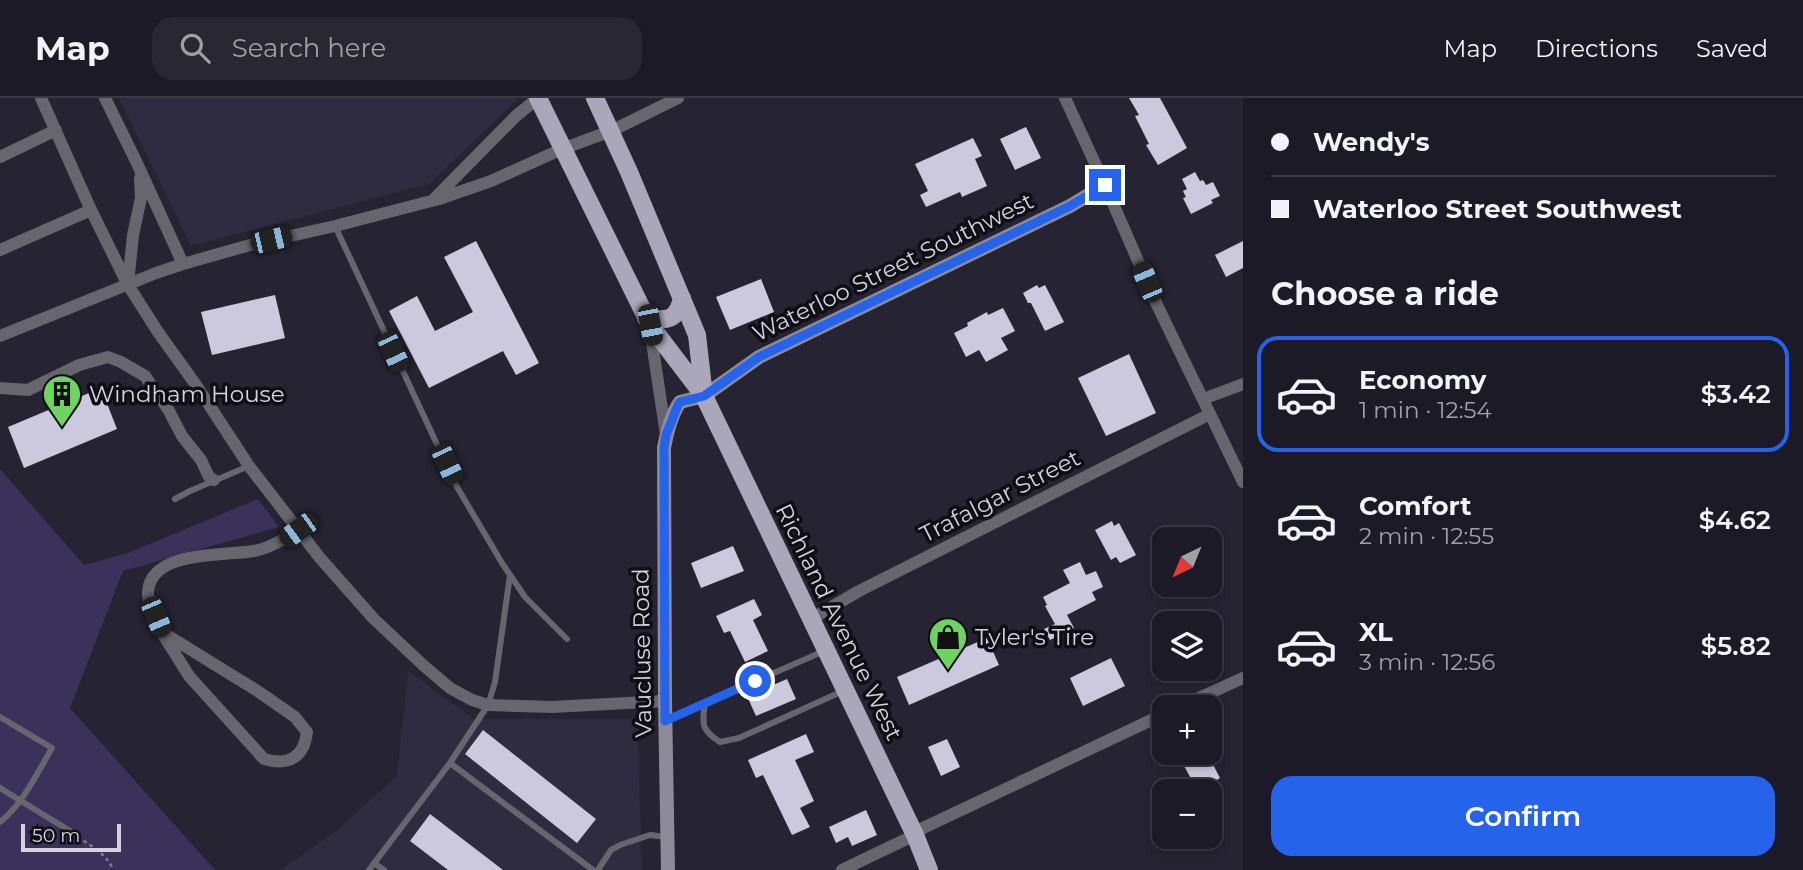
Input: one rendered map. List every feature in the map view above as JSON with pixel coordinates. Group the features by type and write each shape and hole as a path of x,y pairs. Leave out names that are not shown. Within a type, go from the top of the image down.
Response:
{"main road":[{"name":"Richland Avenue West","path":"538,98 648,321 704,396 915,835 929,870"},
{"name":"Richland Avenue West","path":"595,98 697,335 704,396"},
{"path":"648,321 671,318 680,309 682,298"}],"street":[{"path":"41,98 128,285 248,466 346,589 423,665 460,695 488,705 552,707 664,701"},
{"path":"105,98 183,264"},
{"path":"431,201 516,116 538,98"},
{"path":"0,336 183,264 431,201 491,181 562,149 611,131 678,98"},
{"path":"1065,98 1158,307 1243,482"},
{"path":"0,157 56,130"},
{"path":"128,285 133,235 141,198 140,173 136,161"},
{"name":"Waterloo Street Southwest","path":"666,435 680,402 704,396 759,357 1070,206 1105,185"},
{"path":"0,250 91,210"},
{"path":"648,321 666,435"},
{"path":"0,388 28,390 79,365 108,357 121,362 145,376 168,409 182,436 201,460 209,477 214,480"},
{"path":"1203,399 1243,384"},
{"name":"Trafalgar Street","path":"811,619 859,591 1210,414"},
{"name":"Vaucluse Road","path":"666,435 664,701 667,870"},
{"path":"162,632 295,717 307,732 306,741 299,754 288,761 264,759 189,676 162,632 149,602 148,591 151,579 169,565 183,559 262,549 281,542 298,530"},
{"path":"1205,695 1243,678"},
{"path":"842,870 915,835 923,828 1152,720"}],"lane":[{"path":"335,226 457,487 525,597 567,639"},
{"path":"176,499 248,466"},
{"path":"369,870 450,763 488,705 495,682 510,575"},
{"path":"665,721 826,650"},
{"path":"705,703 702,722 711,736 720,742 739,738 844,690"},
{"path":"0,717 52,748 19,800 0,822"},
{"path":"450,763 595,870 611,850 620,845 650,835 667,837"},
{"path":"0,788 70,831"},
{"path":"374,863 384,870"}],"path":[{"path":"70,831 106,857 113,870"}],"shaded area":[{"path":"119,98 519,98 429,184 191,246"},
{"path":"0,469 84,565 128,553 258,499 279,527 123,571 70,708 215,870 0,870"},
{"path":"408,671 474,719 637,719 642,870 280,870 336,831 397,776"}],"building":[{"path":"1129,98 1160,98 1187,148 1158,165 1146,145 1149,144 1135,116 1139,115"},
{"path":"1026,127 1041,158 1015,170 1000,139"},
{"path":"973,138 982,156 975,159 987,186 962,197 960,192 926,207 920,195 928,191 915,164"},
{"path":"1195,172 1206,185 1213,182 1220,196 1211,200 1213,203 1191,214 1183,198 1186,197 1183,191 1187,189 1182,179"},
{"path":"476,241 539,363 516,375 503,351 429,388 389,311 417,296 435,331 473,312 444,257"},
{"path":"1243,241 1243,268 1226,277 1215,255"},
{"path":"761,279 774,312 730,330 716,297"},
{"path":"1037,285 1039,288 1045,285 1064,322 1045,331 1023,293"},
{"path":"275,295 285,338 212,355 201,312"},
{"path":"1003,308 1015,331 1001,338 1008,350 986,362 979,350 966,357 954,333 987,312 988,315"},
{"path":"1129,354 1156,413 1106,436 1078,378"},
{"name":"Windham House","path":"101,388 117,429 24,468 8,427"},
{"path":"1112,521 1114,526 1119,523 1136,555 1120,563 1116,557 1111,560 1095,530"},
{"path":"733,546 744,571 701,588 691,563"},
{"path":"1080,562 1086,575 1096,571 1103,587 1092,592 1096,600 1067,615 1074,628 1050,640 1044,629 1055,624 1043,597 1070,583 1063,570"},
{"path":"754,599 762,615 753,620 768,651 745,662 730,631 724,633 716,616"},
{"name":"Tyler's Tire","path":"987,638 999,665 909,705 897,677"},
{"path":"1111,658 1125,686 1083,706 1070,678"},
{"path":"787,679 796,699 756,716 747,696"},
{"path":"483,730 596,819 577,843 465,754"},
{"path":"806,734 814,752 795,760 814,801 800,808 810,827 792,835 763,775 756,778 748,760"},
{"path":"947,739 960,767 941,776 928,747"},
{"path":"1213,765 1220,778 1191,779 1184,766"},
{"path":"866,810 877,835 852,846 848,837 836,843 829,827"},
{"path":"430,814 503,870 448,870 410,841"}],"place":[{"name":"Windham House","path":"62,428"},
{"name":"Tyler's Tire","path":"948,671"}],"route":[{"path":"755,681 665,721 664,448 666,435 680,402 704,396 759,357 1070,206 1105,185"}]}
